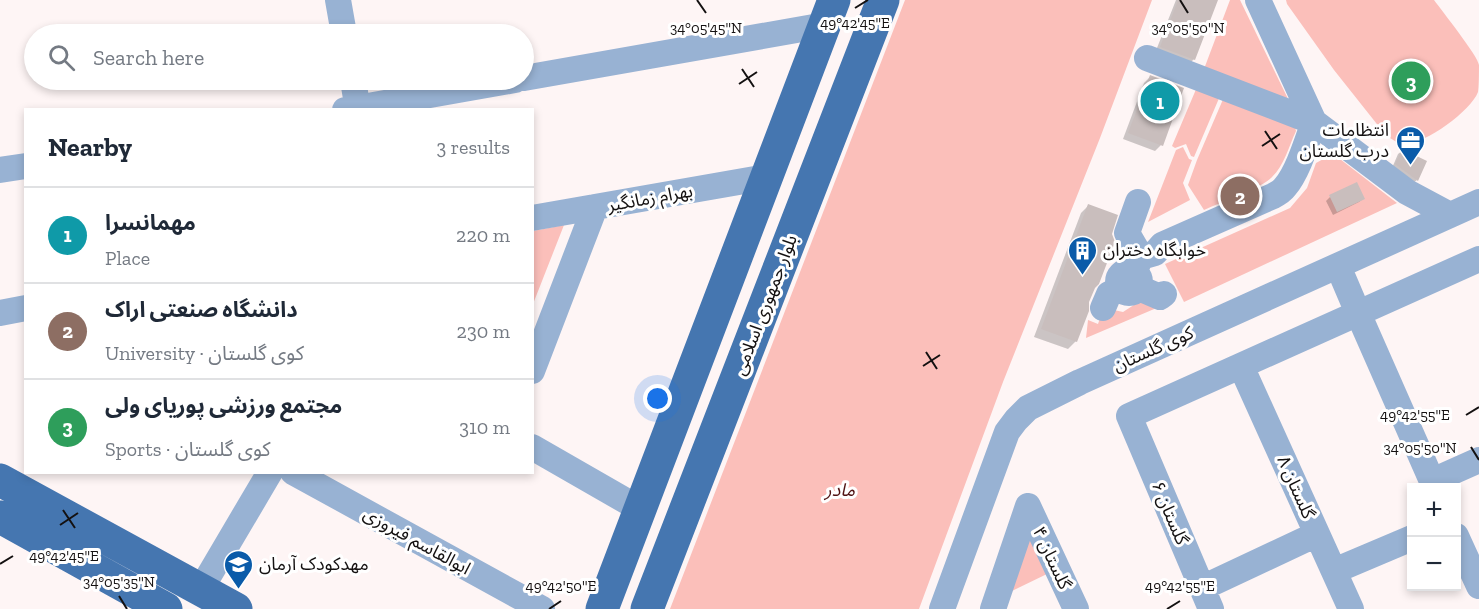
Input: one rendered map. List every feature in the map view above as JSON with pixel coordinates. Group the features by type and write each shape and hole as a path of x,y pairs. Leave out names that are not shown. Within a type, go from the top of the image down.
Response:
{"main road":[{"name":"بلوار جمهوری اسلامی","path":"647,609 883,0"},
{"path":"602,609 830,12"},
{"path":"0,480 195,599 236,609"},
{"path":"0,517 166,609"}],"street":[{"path":"338,0 342,24"},
{"path":"1103,308 1109,294 1140,280 1162,245 1273,196 1284,189 1292,177 1314,122 1258,0"},
{"path":"534,76 830,12"},
{"path":"1147,58 1314,122 1407,192 1450,215"},
{"path":"353,90 354,108"},
{"path":"360,108 459,90"},
{"path":"0,170 24,165"},
{"name":"بهرام زمانگیر","path":"534,218 767,177"},
{"path":"1138,202 1127,233 1140,280"},
{"name":"کوی گلستان","path":"950,605 1007,432 1028,408 1080,382 1479,202"},
{"path":"534,366 595,207"},
{"path":"1241,366 1358,313 1478,263"},
{"path":"1338,266 1434,483"},
{"path":"9,311 24,323"},
{"name":"گلستان ۶","path":"1206,598 1129,416 1241,366"},
{"name":"گلستان ۸","path":"1241,366 1351,609"},
{"path":"534,448 640,509"},
{"path":"1436,483 1479,460"},
{"path":"195,599 269,474"},
{"name":"ابوالقاسم فیروزی","path":"297,474 542,609"},
{"name":"گلستان ۴","path":"993,609 1028,506 1076,609"},
{"path":"1206,598 1317,534"},
{"path":"1456,537 1479,586"},
{"path":"1334,571 1407,540"}],"green space":[{"name":"مادر","path":"905,0 1152,0 1003,382 919,609 670,609"},
{"path":"1230,0 1240,0 1290,103 1204,69"},
{"path":"1286,0 1434,0 1466,43 1479,65 1478,92 1474,100 1457,117 1423,139 1404,144 1396,141 1384,133 1334,70"},
{"path":"1197,87 1220,96 1194,157 1191,156 1186,144 1175,148 1172,146"},
{"path":"1224,97 1295,127 1296,131 1283,162 1267,182 1204,210 1188,185"},
{"path":"1183,147 1189,159 1192,160 1183,183 1190,200 1148,222 1176,150"},
{"path":"1327,157 1340,159 1397,203 1184,302 1165,264 1290,208 1307,188 1316,163"},
{"path":"564,225 534,301 534,231"},
{"path":"1140,301 1173,301 1086,338 1088,320 1098,324 1101,315 1111,318 1114,310 1123,312"},
{"path":"1031,533 1049,573 1008,593"}],"building":[{"path":"1178,0 1218,0 1195,60 1160,47"},
{"path":"1150,75 1184,88 1163,146 1128,133"},
{"name":"انتظامات درب گلستان","path":"1402,149 1427,161 1418,181 1395,164"},
{"path":"1357,182 1365,199 1337,212 1329,195"},
{"name":"خوابگاه دختران","path":"1088,204 1118,215 1112,234 1115,242 1099,284 1089,302 1089,311 1077,342 1041,329"}],"place":[{"name":"مجتمع ورزشی پوریای ولی","path":"1411,81"},
{"name":"مهمانسرا","path":"1160,101"},
{"name":"انتظامات درب گلستان","path":"1410,166"},
{"name":"دانشگاه صنعتی اراک","path":"1240,196"},
{"name":"خوابگاه دختران","path":"1082,276"},
{"name":"مهدکودک آرمان","path":"238,590"}]}
